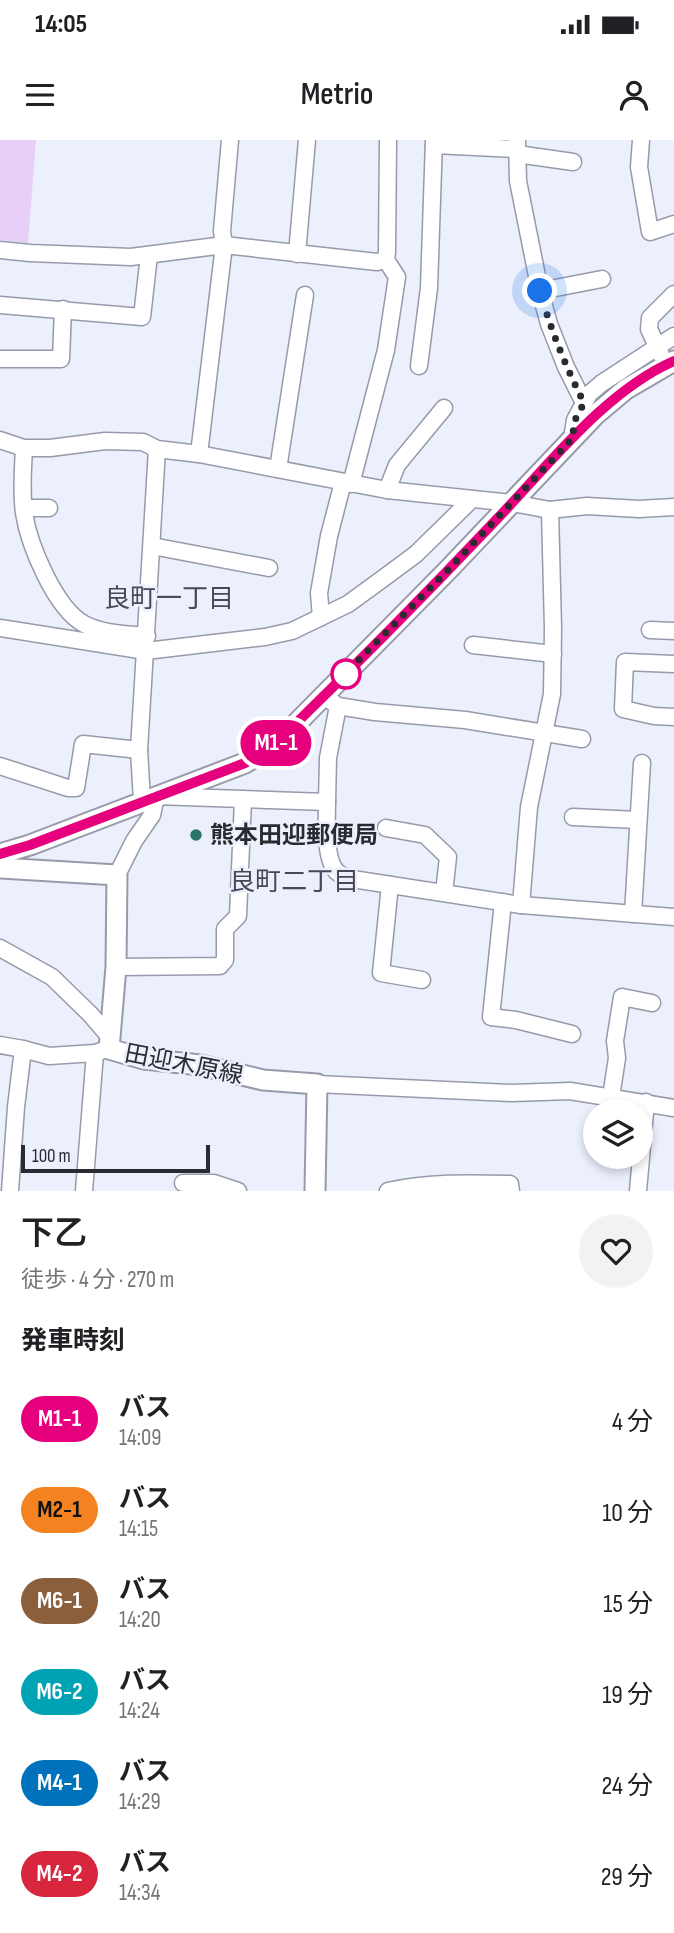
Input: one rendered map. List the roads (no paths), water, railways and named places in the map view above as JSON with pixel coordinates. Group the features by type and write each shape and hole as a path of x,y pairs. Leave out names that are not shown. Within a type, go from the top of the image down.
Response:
{"main road":[{"path":"0,854 245,763 276,743 331,701 595,415 626,389 669,363"},
{"path":"0,868 117,875"},
{"name":"田迎木原線","path":"117,875 116,967 104,1046 144,1059 200,1065 263,1080 317,1084"},
{"path":"315,1191 317,1084"}],"street":[{"path":"199,454 224,245 222,231 230,140"},
{"path":"297,254 307,140"},
{"path":"321,617 319,593 330,536 388,338 397,277 386,260 388,140"},
{"path":"641,140 639,167 650,232 674,224"},
{"path":"419,366 429,289 434,142 517,148 573,162"},
{"path":"517,148 518,181 540,291 549,324 584,403"},
{"path":"0,250 131,257 224,245 377,262 386,260"},
{"path":"0,305 142,317 149,255"},
{"path":"540,291 601,279"},
{"path":"669,363 649,329 650,318 674,294"},
{"path":"278,469 305,295"},
{"path":"0,359 61,359 63,309"},
{"path":"572,439 575,420 589,394 674,336"},
{"path":"387,490 397,465 444,408"},
{"path":"0,440 24,448 51,448 105,441 144,442 157,449 199,454 387,490 512,503 550,510 587,506 639,509 674,507"},
{"path":"24,448 24,508 33,543 55,594 71,614 84,624 147,644"},
{"path":"117,875 134,841 152,815 139,750 157,449"},
{"path":"0,628 147,644 265,637 292,631 348,604 416,554 472,499"},
{"path":"24,508 48,508"},
{"path":"521,905 529,807 552,694 550,510"},
{"path":"152,545 269,568"},
{"path":"650,630 674,631"},
{"path":"473,645 553,654"},
{"path":"674,664 625,662 623,709 654,716 674,717"},
{"path":"582,739 465,720 375,712 331,701 328,846 336,871 346,878 521,905 674,917"},
{"path":"0,766 68,788 76,788 83,744 139,750"},
{"path":"633,914 642,763"},
{"path":"149,799 327,802"},
{"path":"116,967 220,965 225,960 226,929 238,916 243,799"},
{"path":"573,817 638,820"},
{"path":"386,828 425,835 449,857 444,893"},
{"path":"390,885 381,973 422,979"},
{"path":"503,902 491,1017 516,1020 572,1034"},
{"path":"0,948 52,977 90,1014 104,1046 84,1191"},
{"path":"611,1097 617,1058 615,1041 622,997 652,1003"},
{"path":"0,1045 49,1056 104,1046"},
{"path":"10,1191 23,1049"},
{"path":"317,1084 512,1093 570,1091 625,1099"},
{"path":"653,1104 674,1108"},
{"path":"638,1191 640,1169"},
{"path":"183,1183 214,1183 238,1191"},
{"path":"388,1191 431,1184 473,1183 510,1184 511,1191"}],"place":[{"name":"熊本田迎郵便局","path":"196,835"}],"district":[{"name":"良町一丁目","path":"169,598"},
{"name":"良町二丁目","path":"294,881"}]}
